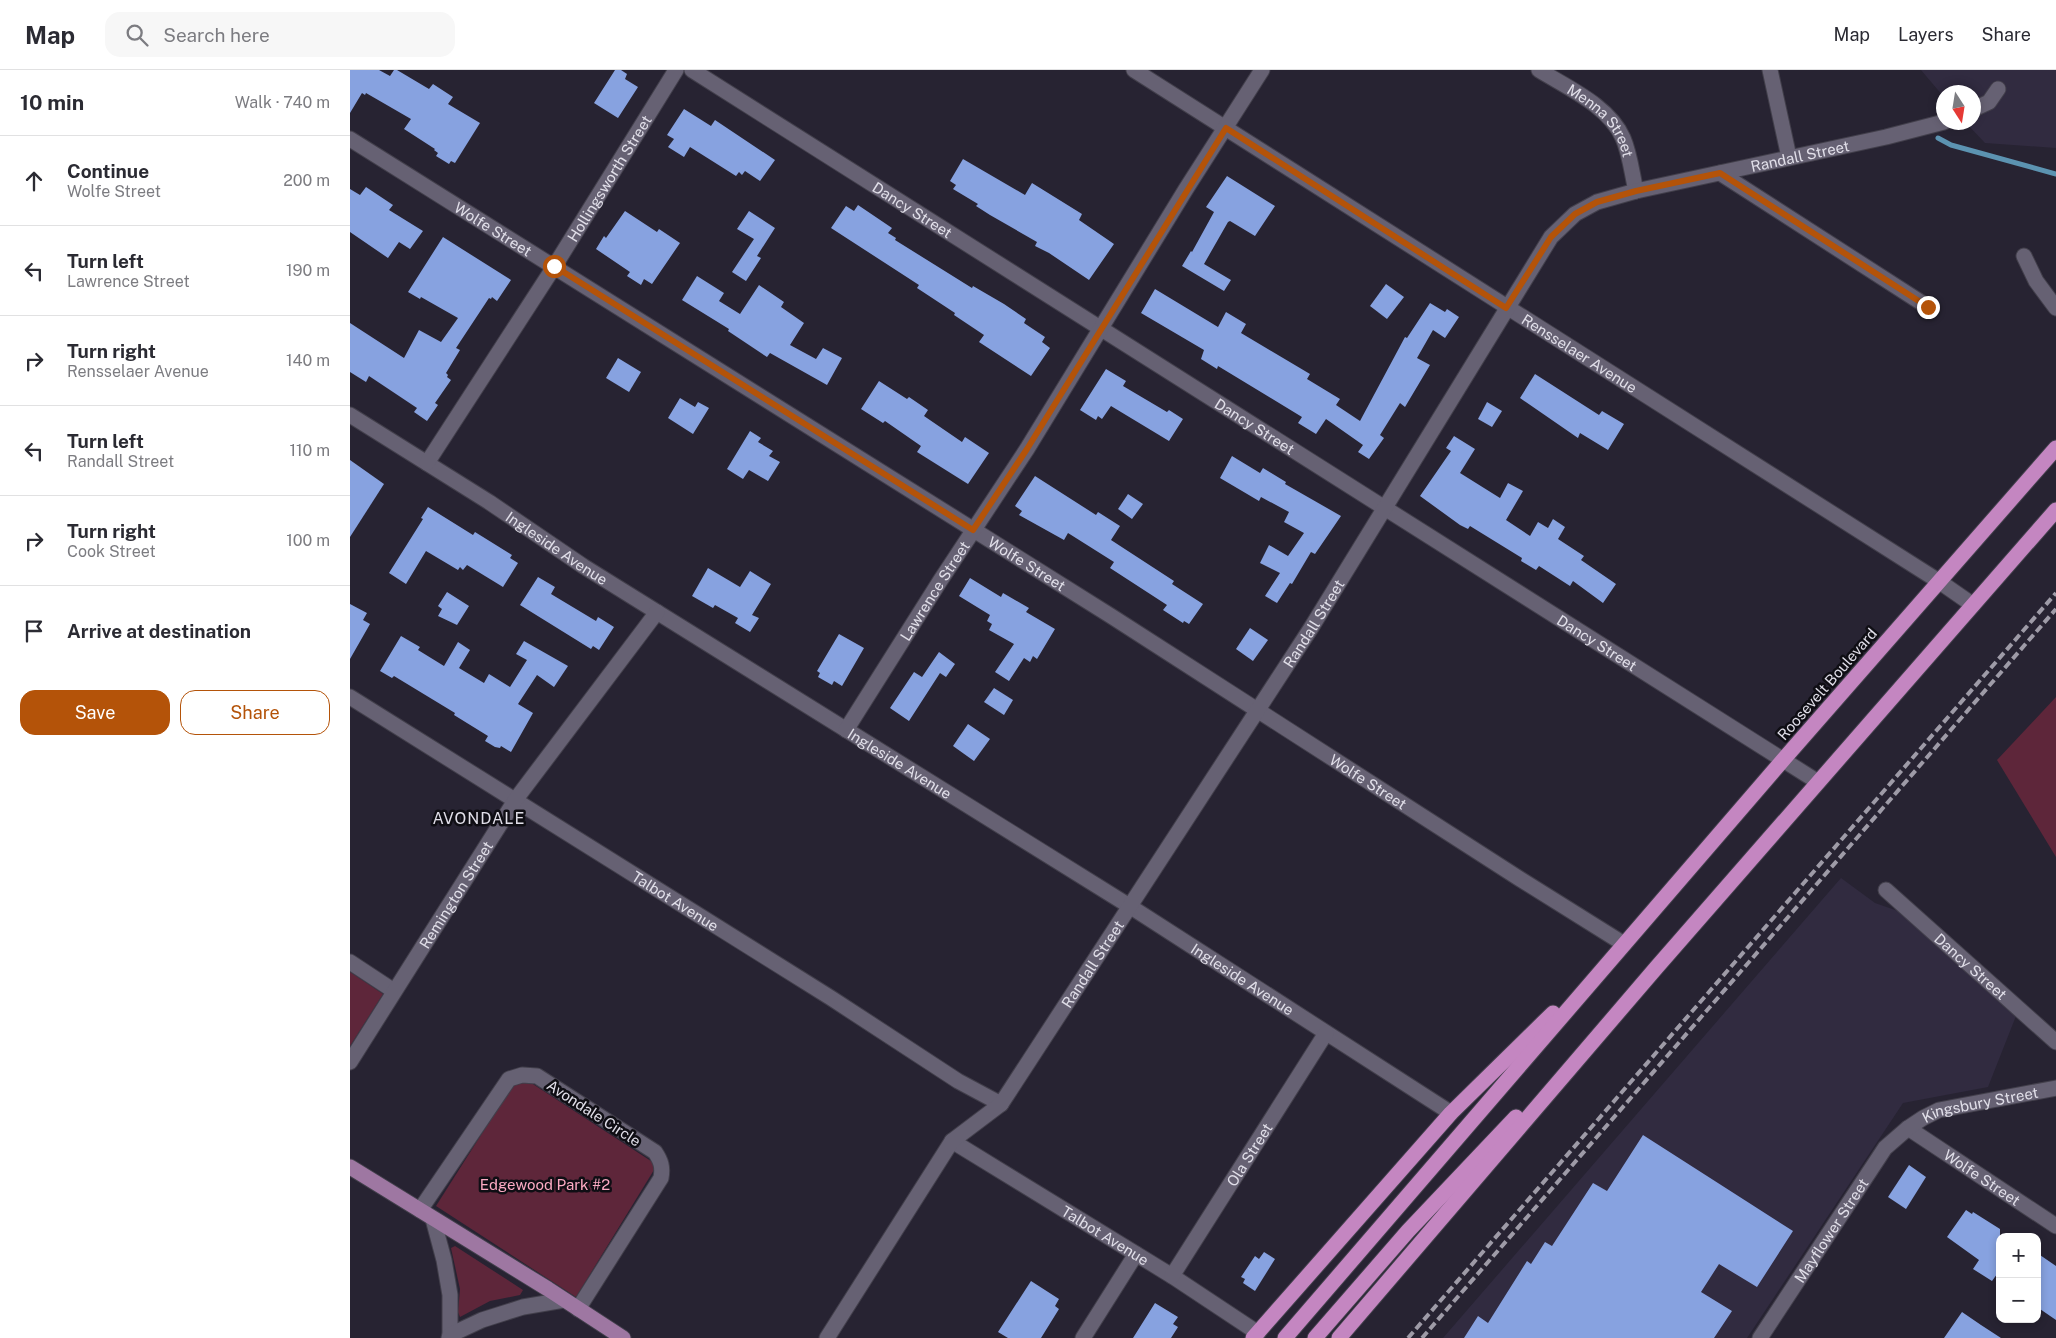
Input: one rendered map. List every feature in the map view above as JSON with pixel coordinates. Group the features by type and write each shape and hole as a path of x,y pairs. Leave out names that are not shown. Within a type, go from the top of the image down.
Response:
{"highway":[{"name":"Roosevelt Boulevard","path":"1624,944 2056,448"},
{"path":"1339,1338 1656,968 2056,510"},
{"path":"1255,1335 1451,1113 1624,944"},
{"path":"1285,1338 1624,944"},
{"path":"1315,1338 1408,1231 1656,968"}],"main road":[{"path":"350,1167 623,1338"}],"street":[{"name":"Hollingsworth Street","path":"427,463 554,266 676,70"},
{"name":"Dancy Street","path":"692,70 1818,782"},
{"name":"Lawrence Street","path":"846,730 973,530 1027,449 1100,328 1262,70"},
{"name":"Menna Street","path":"1539,70 1604,112 1615,123 1624,140 1636,191"},
{"path":"1770,70 1790,157"},
{"name":"Rensselaer Avenue","path":"1141,72 1506,308 1940,582 1973,605"},
{"path":"1981,106 1989,102 1998,88"},
{"name":"Randall Street","path":"827,1338 952,1141 1001,1104 1131,907 1385,508 1551,237 1575,214 1597,202 1636,191 1886,137 1936,124"},
{"name":"Wolfe Street","path":"350,139 1111,616 1520,880 1624,944"},
{"path":"1720,173 1928,307"},
{"path":"2024,256 2036,281 2056,308"},
{"name":"Ingleside Avenue","path":"350,415 427,463 583,566 1131,907 1451,1113"},
{"name":"Remington Street","path":"350,1062 516,800 657,612"},
{"name":"Talbot Avenue","path":"350,697 831,998 958,1081 1001,1104"},
{"name":"Dancy Street","path":"1886,890 2056,1042"},
{"path":"350,962 394,991"},
{"name":"Ola Street","path":"1172,1276 1326,1033"},
{"name":"Avondale Circle","path":"420,1210 509,1079 522,1074 537,1076 656,1152 662,1170 661,1178 578,1309"},
{"name":"Kingsbury Street","path":"1908,1128 1923,1118 1951,1107 2056,1088"},
{"name":"Wolfe Street","path":"1908,1128 2056,1226"},
{"name":"Mayflower Street","path":"1760,1338 1885,1148 1908,1128"},
{"name":"Talbot Avenue","path":"952,1141 1172,1276 1255,1335"},
{"path":"433,1219 444,1260 450,1295 450,1337 490,1317 523,1307 564,1300"},
{"path":"1083,1338 1136,1254"}],"shaded area":[{"path":"1921,70 2056,70 2056,148 1985,143 1973,130 1981,130 1981,85 1936,85 1936,88"},
{"path":"1841,878 1875,903 1898,911 2016,1016 1988,1087 1903,1103 1747,1338 1443,1338"}],"green space":[{"path":"2056,697 2056,857 1997,760"},
{"path":"350,972 383,994 350,1046"},
{"name":"Edgewood Park #2","path":"519,1075 657,1165 576,1297 436,1206"},
{"path":"455,1246 523,1290 520,1295 490,1301 460,1317 458,1312 460,1289 451,1248"}],"building":[{"path":"350,70 379,70 390,76 394,70 397,70 429,89 433,84 453,97 448,104 480,123 455,163 451,161 449,164 436,156 438,153 435,149 404,129 411,119 366,93 365,95 362,93 350,113"},
{"path":"615,70 621,70 627,74 625,79 638,87 618,118 594,103"},
{"path":"684,109 711,126 715,120 775,160 760,181 745,171 742,175 739,172 736,176 690,147 684,157 668,147 674,139 667,135"},
{"path":"963,159 1025,195 1032,183 1082,214 1079,220 1114,244 1089,280 1049,253 1035,246 1037,242 990,215 976,206 978,204 953,189 956,185 950,181"},
{"path":"1227,176 1275,206 1255,236 1230,221 1228,222 1204,264 1231,280 1224,291 1182,266 1214,212 1206,207"},
{"path":"366,187 393,205 389,210 423,231 410,249 399,242 388,258 350,232 350,189 360,195"},
{"path":"858,205 892,228 888,233 896,238 895,240 972,288 973,286 1004,304 1026,319 1024,323 1045,337 1042,342 1050,348 1031,376 979,342 984,335 917,288 919,285 831,228 846,206 854,211"},
{"path":"625,211 657,232 659,229 680,243 652,284 644,279 641,285 627,276 630,272 596,249 604,236 606,238"},
{"path":"749,211 775,228 757,256 761,258 746,281 732,272 754,239 737,229"},
{"path":"443,237 511,280 497,301 492,297 491,299 489,298 456,348 460,350 446,373 447,377 451,380 435,403 438,405 427,421 414,412 417,408 369,376 366,382 350,372 350,323 404,358 419,330 441,342 458,318 421,297 420,299 408,292"},
{"path":"697,276 724,293 719,301 740,314 759,285 784,302 781,307 804,323 790,345 816,359 823,348 842,358 827,385 770,353 767,357 728,331 729,329 682,300"},
{"path":"1386,284 1404,297 1387,319 1370,306"},
{"path":"1155,289 1218,327 1226,312 1246,324 1241,333 1310,374 1307,379 1340,399 1336,405 1360,421 1405,337 1407,338 1430,303 1445,312 1447,309 1459,317 1445,338 1433,330 1417,358 1430,365 1405,407 1400,403 1380,435 1384,438 1369,459 1358,452 1363,445 1326,419 1316,434 1298,423 1302,417 1218,366 1217,369 1201,359 1204,350 1141,313"},
{"path":"618,358 641,372 629,392 606,378"},
{"path":"1106,369 1126,381 1123,386 1167,412 1169,410 1183,419 1169,441 1111,406 1102,419 1098,416 1096,420 1080,410"},
{"path":"1535,374 1599,415 1602,411 1624,424 1608,450 1580,433 1578,438 1520,398"},
{"path":"879,381 907,399 909,397 928,410 924,416 962,442 965,437 989,453 968,484 917,452 921,446 885,421 883,423 861,409"},
{"path":"680,398 695,407 698,402 709,408 693,434 668,418"},
{"path":"1487,402 1502,411 1492,427 1478,419"},
{"path":"750,431 761,438 758,442 773,451 769,456 780,462 768,481 749,470 743,479 727,469"},
{"path":"1454,436 1475,449 1460,473 1500,498 1508,483 1523,491 1506,520 1530,536 1538,522 1548,528 1553,519 1565,527 1558,539 1584,556 1581,560 1616,584 1603,603 1573,581 1570,586 1539,566 1536,570 1521,561 1522,558 1470,526 1468,529 1460,525 1420,496 1451,451 1446,448"},
{"path":"1232,456 1260,473 1263,468 1286,482 1285,484 1341,516 1315,554 1311,552 1292,584 1290,583 1277,603 1265,596 1280,573 1260,563 1269,545 1288,556 1304,533 1284,522 1289,512 1261,497 1259,501 1220,478"},
{"path":"350,460 384,484 350,537"},
{"path":"1035,476 1096,515 1098,512 1120,526 1111,540 1174,581 1172,584 1203,604 1189,624 1184,621 1183,623 1163,610 1167,605 1110,568 1114,562 1068,533 1064,540 1019,515 1022,511 1015,506"},
{"path":"1128,494 1143,504 1132,519 1118,509"},
{"path":"428,507 473,535 475,532 512,555 510,558 518,563 503,587 467,565 463,570 460,567 458,570 426,551 406,584 389,573 423,519 421,518"},
{"path":"708,568 740,587 750,571 771,584 752,615 759,618 750,632 735,623 738,618 715,605 713,608 692,596"},
{"path":"538,577 555,587 551,594 596,621 598,617 614,627 599,650 593,646 591,649 520,605"},
{"path":"970,578 1001,597 1003,593 1029,608 1026,612 1055,629 1037,659 1033,656 1030,662 1024,658 1009,681 995,672 1014,644 989,630 992,624 987,621 990,615 959,596"},
{"path":"447,592 469,606 457,625 438,616 442,609 438,606"},
{"path":"350,604 367,613 363,620 370,624 350,659"},
{"path":"1250,628 1268,640 1253,661 1236,649"},
{"path":"839,634 864,648 842,686 834,681 832,685 818,677 820,673 817,671"},
{"path":"401,636 420,647 418,650 444,666 458,642 470,650 459,668 484,683 489,674 510,687 527,660 516,654 524,641 568,666 554,687 537,675 518,704 533,713 511,752 501,746 500,748 495,747 485,741 488,736 454,715 455,713 394,676 392,678 380,671"},
{"path":"939,652 955,664 946,677 940,673 909,721 890,708 914,672 922,677"},
{"path":"994,688 1013,700 1004,715 984,702"},
{"path":"968,724 990,739 974,761 953,746"},
{"path":"1643,1135 1793,1231 1757,1287 1719,1264 1701,1292 1732,1311 1714,1338 1464,1338 1478,1316 1488,1323 1527,1261 1531,1264 1545,1242 1552,1246 1593,1183 1607,1191"},
{"path":"1909,1165 1926,1177 1906,1209 1888,1197"},
{"path":"1966,1210 1972,1214 1973,1212 2000,1229 2000,1233 1996,1233 1996,1276 1992,1281 1973,1269 1979,1260 1947,1237"},
{"path":"1264,1252 1275,1259 1255,1291 1243,1283 1245,1279 1241,1277 1255,1256 1259,1259"},
{"path":"2041,1256 2056,1266 2056,1320 2041,1310"},
{"path":"1031,1281 1059,1299 1055,1306 1059,1309 1041,1338 1008,1338 998,1332"},
{"path":"1155,1303 1178,1317 1173,1324 1178,1327 1171,1338 1133,1338"},
{"path":"1962,1312 1981,1325 2001,1338 1944,1338"}],"waterway":[{"path":"1938,138 1951,145 2056,174"}],"railway":[{"path":"1408,1338 2056,593"},
{"path":"1422,1338 2056,609"}],"district":[{"name":"AVONDALE","path":"479,818"}],"route":[{"path":"554,266 973,530 1027,449 1186,189 1226,128 1506,308 1551,237 1575,214 1597,202 1636,191 1720,173 1928,307"}]}
